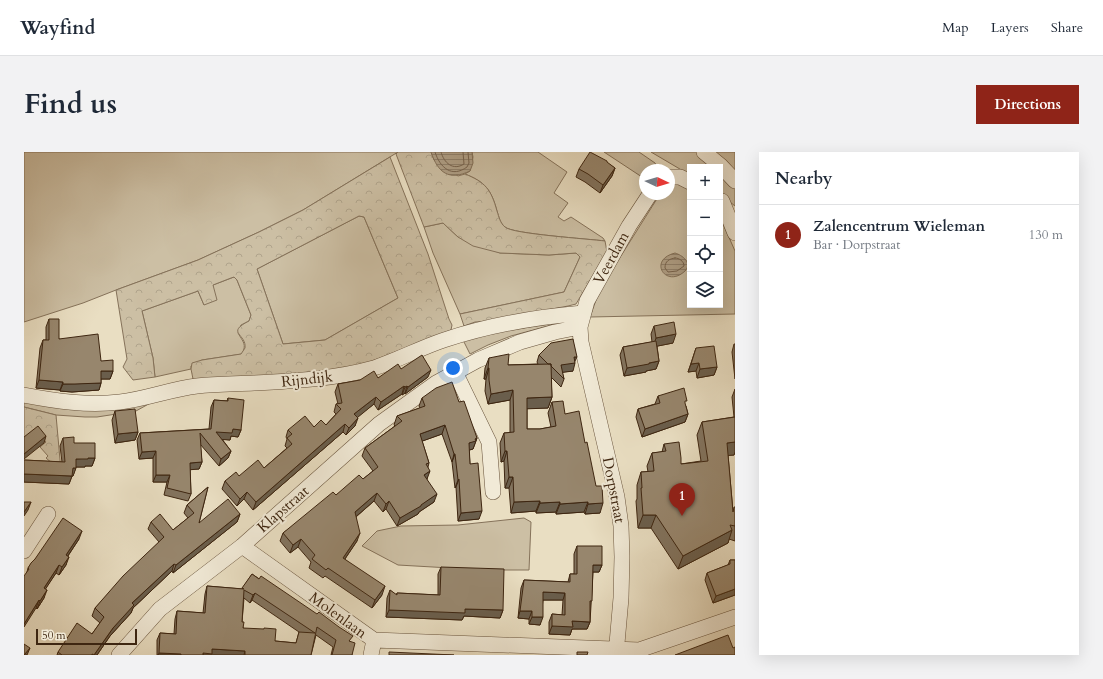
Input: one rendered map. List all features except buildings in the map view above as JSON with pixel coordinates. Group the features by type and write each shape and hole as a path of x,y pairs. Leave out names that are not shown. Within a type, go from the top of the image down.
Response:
{"street":[{"path":"704,152 735,180"},
{"path":"675,177 680,177 687,180"},
{"name":"Veerdam","path":"582,320 587,301 629,226 646,200"},
{"path":"723,203 735,212"},
{"path":"723,206 735,233"},
{"name":"Rijndijk","path":"24,395 63,402 102,404 134,400 196,386 293,381 336,376 374,367 442,340 484,328 538,318 582,320"},
{"name":"Klapstraat","path":"120,655 160,609 242,546 379,424 436,383 478,360 520,342 555,332 582,320"},
{"name":"Dorpstraat","path":"582,320 581,342 617,497 622,526 621,591 616,652"},
{"path":"455,372 489,442 493,492"},
{"path":"24,551 48,514"},
{"name":"Molenlaan","path":"242,546 372,648 616,652 639,650 735,617"}],"green space":[{"path":"24,152 398,152 303,210 198,260 83,303 24,322"},
{"path":"398,152 431,152 434,160 458,176 465,174 478,180 490,192 502,224 511,230 605,241 607,252 576,304 489,321 475,322 464,326 460,314 564,292 580,257 576,253 549,255 500,253 473,246 458,237 443,223 424,227 396,154"},
{"path":"472,152 538,152 567,172 554,193 568,203 558,217 564,221 571,217 603,238 605,241 521,232 505,227 501,222 490,192 478,180 465,174 470,171 473,157"},
{"path":"604,152 639,152 655,163 639,164 639,175"},
{"path":"651,152 699,152 713,164 687,164 687,173 675,166 675,164 671,164"},
{"path":"709,152 735,152 735,176 723,164"},
{"path":"390,157 428,254 452,325 451,330 359,366 326,372 198,381 193,379 191,369 192,363 241,354 245,348 245,343 238,331 242,325 249,321 251,315 237,280 234,277 213,285 217,300 204,305 198,291 142,311 153,358 155,377 133,380 123,367 127,359 116,290 198,260 303,210","holes":["359,216 364,217 398,298 325,340 283,344 257,269"]},
{"path":"723,172 735,184 735,206 723,196"},
{"path":"675,183 679,183 687,188 687,308 723,308 723,224 735,251 735,314 590,317 600,289 656,200 675,200"},
{"path":"359,216 364,217 398,298 325,340 283,344 257,269"},
{"path":"443,223 458,237 500,253 549,255 576,253 580,257 564,292 460,314 433,253 424,227"},
{"path":"234,277 237,280 251,315 249,321 241,325 238,333 244,345 242,354 202,360 191,366 191,369 155,377 153,358 142,311 198,291 204,305 213,285"},
{"path":"559,322 511,336 470,354 462,338"},
{"path":"24,398 154,401 136,411 97,417 85,417 56,415 24,407"},
{"path":"24,407 56,415 61,471 46,458 48,456 40,447 46,442 36,431 24,439"},
{"path":"524,518 531,522 529,570 485,570 398,565 362,546 377,531 401,526 458,525"}],"water":[{"path":"431,152 472,152 473,163 470,171 463,174 450,175 441,170"},
{"path":"675,253 683,257 687,262 687,268 678,276 671,277 666,275 662,271 661,267 662,261"}],"place":[{"name":"Zalencentrum Wieleman","path":"682,516"}]}
